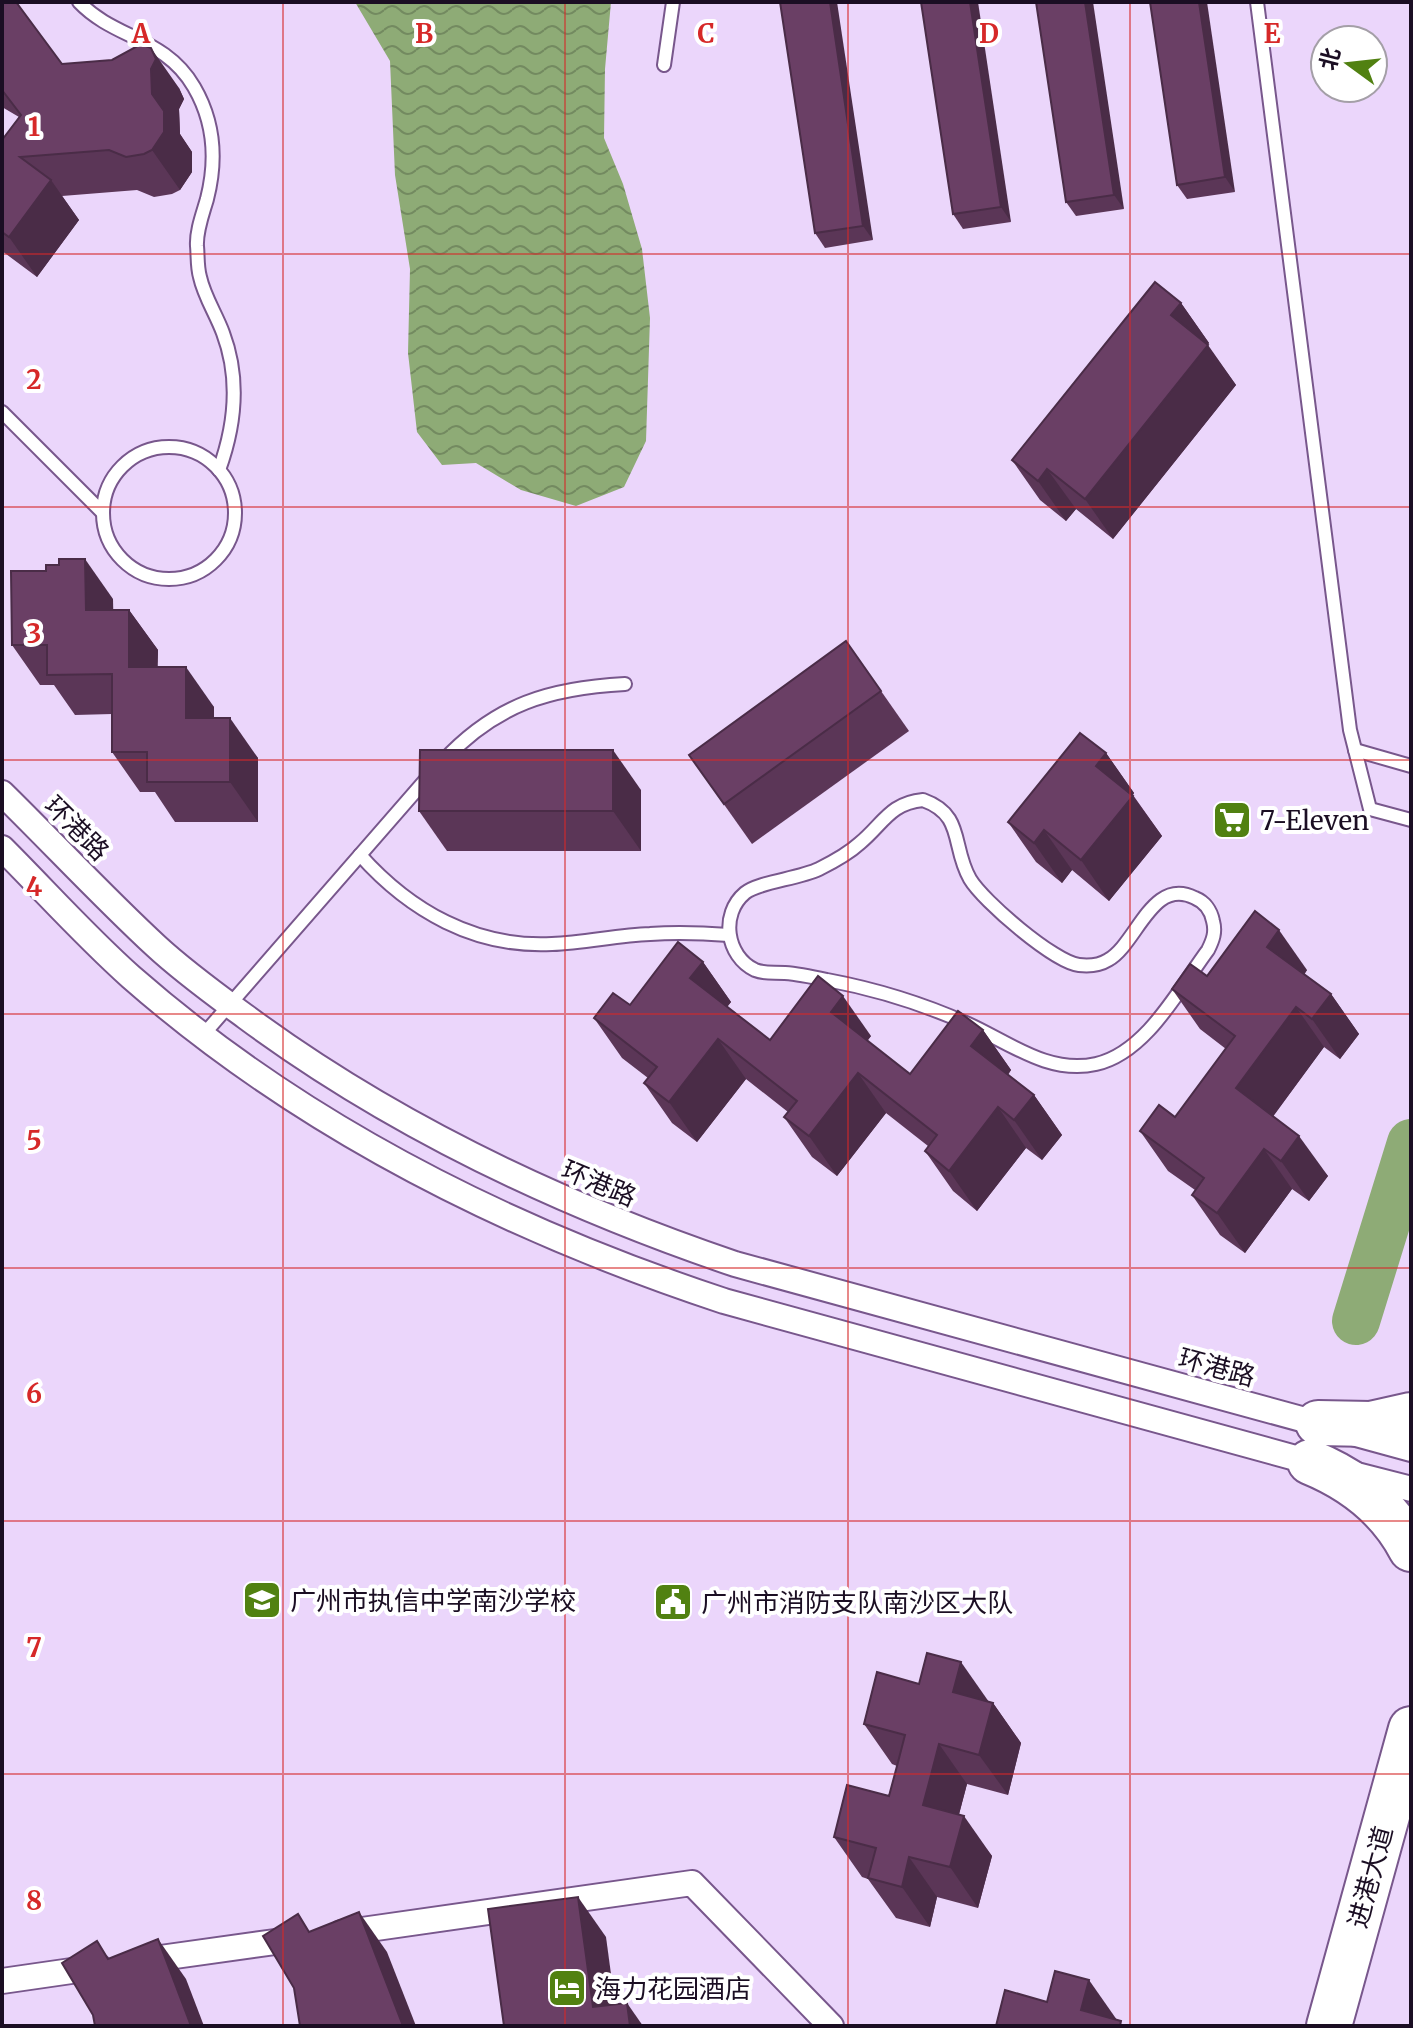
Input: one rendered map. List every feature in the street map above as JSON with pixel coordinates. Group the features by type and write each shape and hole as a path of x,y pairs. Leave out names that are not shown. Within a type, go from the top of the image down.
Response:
{"highway":[{"path":"1297,1438 1411,1415"},
{"path":"1297,1438 1333,1472 1374,1500 1391,1518 1411,1549"},
{"name":"进港大道","path":"1329,2026 1411,1729"}],"street":[{"name":"环港路","path":"2,793 157,946 229,1004 322,1069 398,1116 529,1184 596,1214 735,1264 1297,1438 1411,1489"},
{"name":"环港路","path":"2,848 130,976 204,1034 313,1111 444,1187 581,1250 738,1305 1297,1438 1411,1449"},
{"path":"2,1981 692,1883 831,2026"}],"lane":[{"path":"79,2 98,19 148,42 173,61 193,85 207,113 214,144 213,175 197,241 200,277 224,335 234,386 231,429 219,470"},
{"path":"664,65 673,2"},
{"path":"1257,2 1350,730 1370,809 1411,820"},
{"path":"2,412 103,513"},
{"path":"162,447 178,447 207,459 219,470 233,498 233,530 228,545 218,558 192,576 176,580 160,579 131,568 110,544 103,513 105,497 115,475 132,458 162,447"},
{"path":"204,1034 460,742 497,716 537,697 580,686 625,684"},
{"path":"1355,750 1411,766"},
{"path":"923,800 938,806 949,817 956,832 962,862 977,889 999,911 1062,960 1085,965 1108,960 1121,950 1152,908 1172,895 1184,894 1196,898 1212,915 1215,927 1214,939 1208,950 1145,1035 1115,1058 1078,1066 1041,1060 986,1032 908,1000 825,979 769,974 754,969 742,961 733,949 729,935 729,920 744,894 757,886 816,871 858,845 892,810 906,802 923,800"},
{"path":"360,855 392,889 430,916 489,938 519,944 551,944 650,933 729,935"}],"water":[{"path":"355,2 611,2 605,69 604,138 623,184 642,249 650,318 646,441 624,487 576,506 521,490 476,463 442,465 417,432 408,353 410,269 395,175 390,61"}],"building":[{"path":"2,2 16,2 62,64 112,60 141,44 151,48 156,59 151,69 152,94 164,111 164,132 152,150 144,154 126,157 109,150 20,157 51,180 9,237 2,232 2,140 21,115 2,90"},
{"path":"780,2 830,2 863,226 815,233"},
{"path":"921,2 970,2 1001,207 953,214"},
{"path":"1036,2 1085,2 1114,195 1066,202"},
{"path":"1150,2 1199,2 1225,177 1177,185"},
{"path":"1155,282 1181,303 1171,315 1208,345 1085,499 1047,469 1038,481 1012,460"},
{"path":"59,559 85,559 86,610 129,610 129,667 186,667 186,718 230,718 230,782 147,782 147,752 112,752 112,674 47,675 47,645 12,645 11,571 46,571 46,565 59,565"},
{"path":"846,641 881,691 724,804 689,755"},
{"path":"1080,733 1106,753 1096,766 1133,796 1081,860 1044,830 1034,843 1008,822"},
{"path":"420,750 613,750 613,811 419,811"},
{"path":"1255,911 1279,930 1267,947 1331,994 1312,1019 1296,1007 1236,1088 1299,1136 1281,1161 1264,1149 1217,1213 1192,1195 1204,1178 1140,1131 1159,1105 1175,1117 1235,1036 1172,989 1190,964 1207,976"},
{"path":"678,942 703,962 690,978 770,1040 818,976 843,996 831,1012 910,1074 958,1011 983,1030 971,1046 1034,1095 1014,1120 998,1107 949,1171 925,1151 937,1135 858,1073 809,1136 784,1117 797,1101 718,1039 669,1102 644,1083 657,1067 594,1018 613,993 630,1005"},
{"path":"927,1653 961,1662 953,1692 993,1703 979,1755 939,1744 923,1805 964,1816 950,1867 909,1857 902,1887 868,1878 876,1848 834,1837 847,1785 889,1796 897,1766 905,1735 864,1724 877,1672 919,1684"},
{"path":"578,1897 593,2007 627,2003 630,2026 504,2026 488,1909"},
{"path":"359,1912 403,2026 300,2026 294,1988 263,1936 298,1914 309,1932"},
{"path":"158,1939 191,2026 95,2026 93,2015 62,1963 97,1941 108,1959"},
{"path":"1055,1971 1089,1980 1081,2010 1121,2021 1120,2026 996,2026 1005,1990 1047,2002"}],"waterway":[{"path":"1356,1321 1411,1143"}],"place":[{"name":"7-Eleven","path":"1232,820"},
{"name":"广州市执信中学南沙学校","path":"262,1600"},
{"name":"广州市消防支队南沙区大队","path":"673,1602"},
{"name":"海力花园酒店","path":"567,1988"}]}
